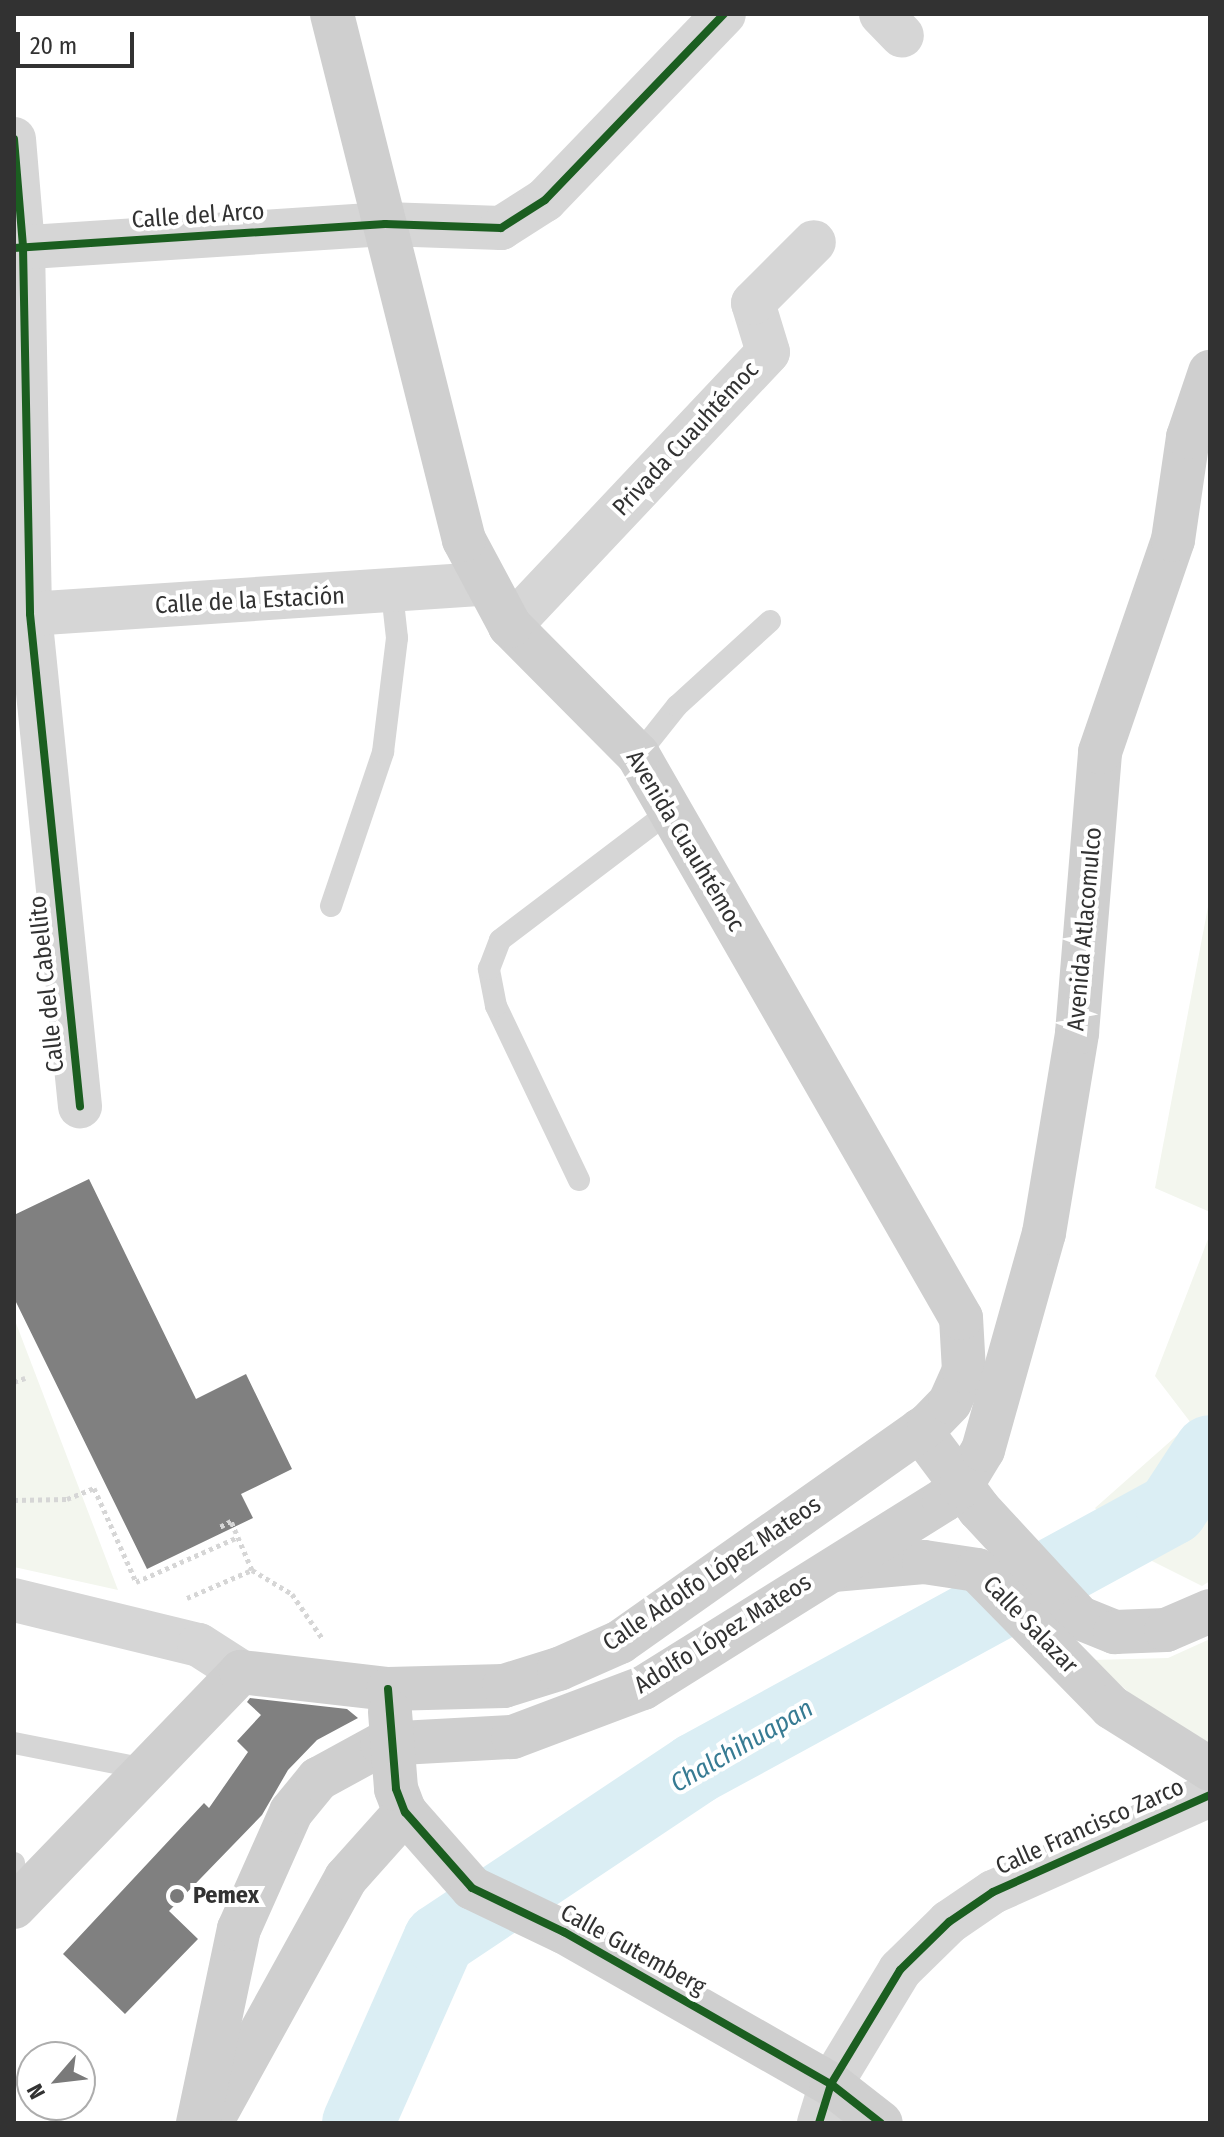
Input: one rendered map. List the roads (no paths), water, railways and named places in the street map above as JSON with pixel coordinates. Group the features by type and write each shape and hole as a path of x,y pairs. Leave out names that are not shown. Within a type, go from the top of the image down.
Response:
{"main road":[{"name":"Avenida Cuauhtémoc","path":"332,14 464,540 510,626 638,755 961,1318 964,1371 950,1402 920,1430"},
{"name":"Avenida Atlacomulco","path":"970,1498 994,1426 1044,1233 1077,1033 1100,752 1173,540 1188,437 1210,372"},
{"path":"920,1430 1063,1631 1166,1630 1210,1611"},
{"name":"Calle Adolfo López Mateos","path":"241,1672 345,1686 389,1700 504,1686 620,1642 920,1430"},
{"name":"Adolfo López Mateos","path":"198,2123 239,1929 291,1812 318,1779 382,1744 513,1737 575,1718 643,1688 822,1571 970,1498"},
{"name":"Calle Salazar","path":"822,1571 924,1562 977,1570 1063,1631 1111,1707 1210,1769"},
{"path":"16,1891 145,1769 241,1672"},
{"path":"211,2123 346,1878 408,1812 389,1700"},
{"name":"Calle Gutemberg","path":"408,1812 472,1888 564,1932 825,2103 881,2123"}],"street":[{"name":"Calle del Arco","path":"18,248 385,224 501,228 545,200 724,14"},
{"name":"Calle del Cabellito","path":"14,139 22,614 80,1106"},
{"name":"Privada Cuauhtémoc","path":"510,626 768,352 753,303 814,242"},
{"name":"Calle de la Estación","path":"22,614 392,593 486,584"},
{"path":"14,1600 199,1645 241,1672"},
{"name":"Calle Francisco Zarco","path":"825,2103 900,1970 949,1922 993,1892 1210,1795"}],"lane":[{"path":"331,906 383,752 397,638 392,593"},
{"path":"638,755 677,706 770,621"},
{"path":"579,1180 496,1006 489,969 500,940 670,811"},
{"path":"14,1743 145,1769"}],"waterway":[{"name":"Chalchihuapan","path":"358,2123 439,1940 695,1769 1172,1509 1210,1451"}],"place":[{"name":"Pemex","path":"177,1896"}]}
